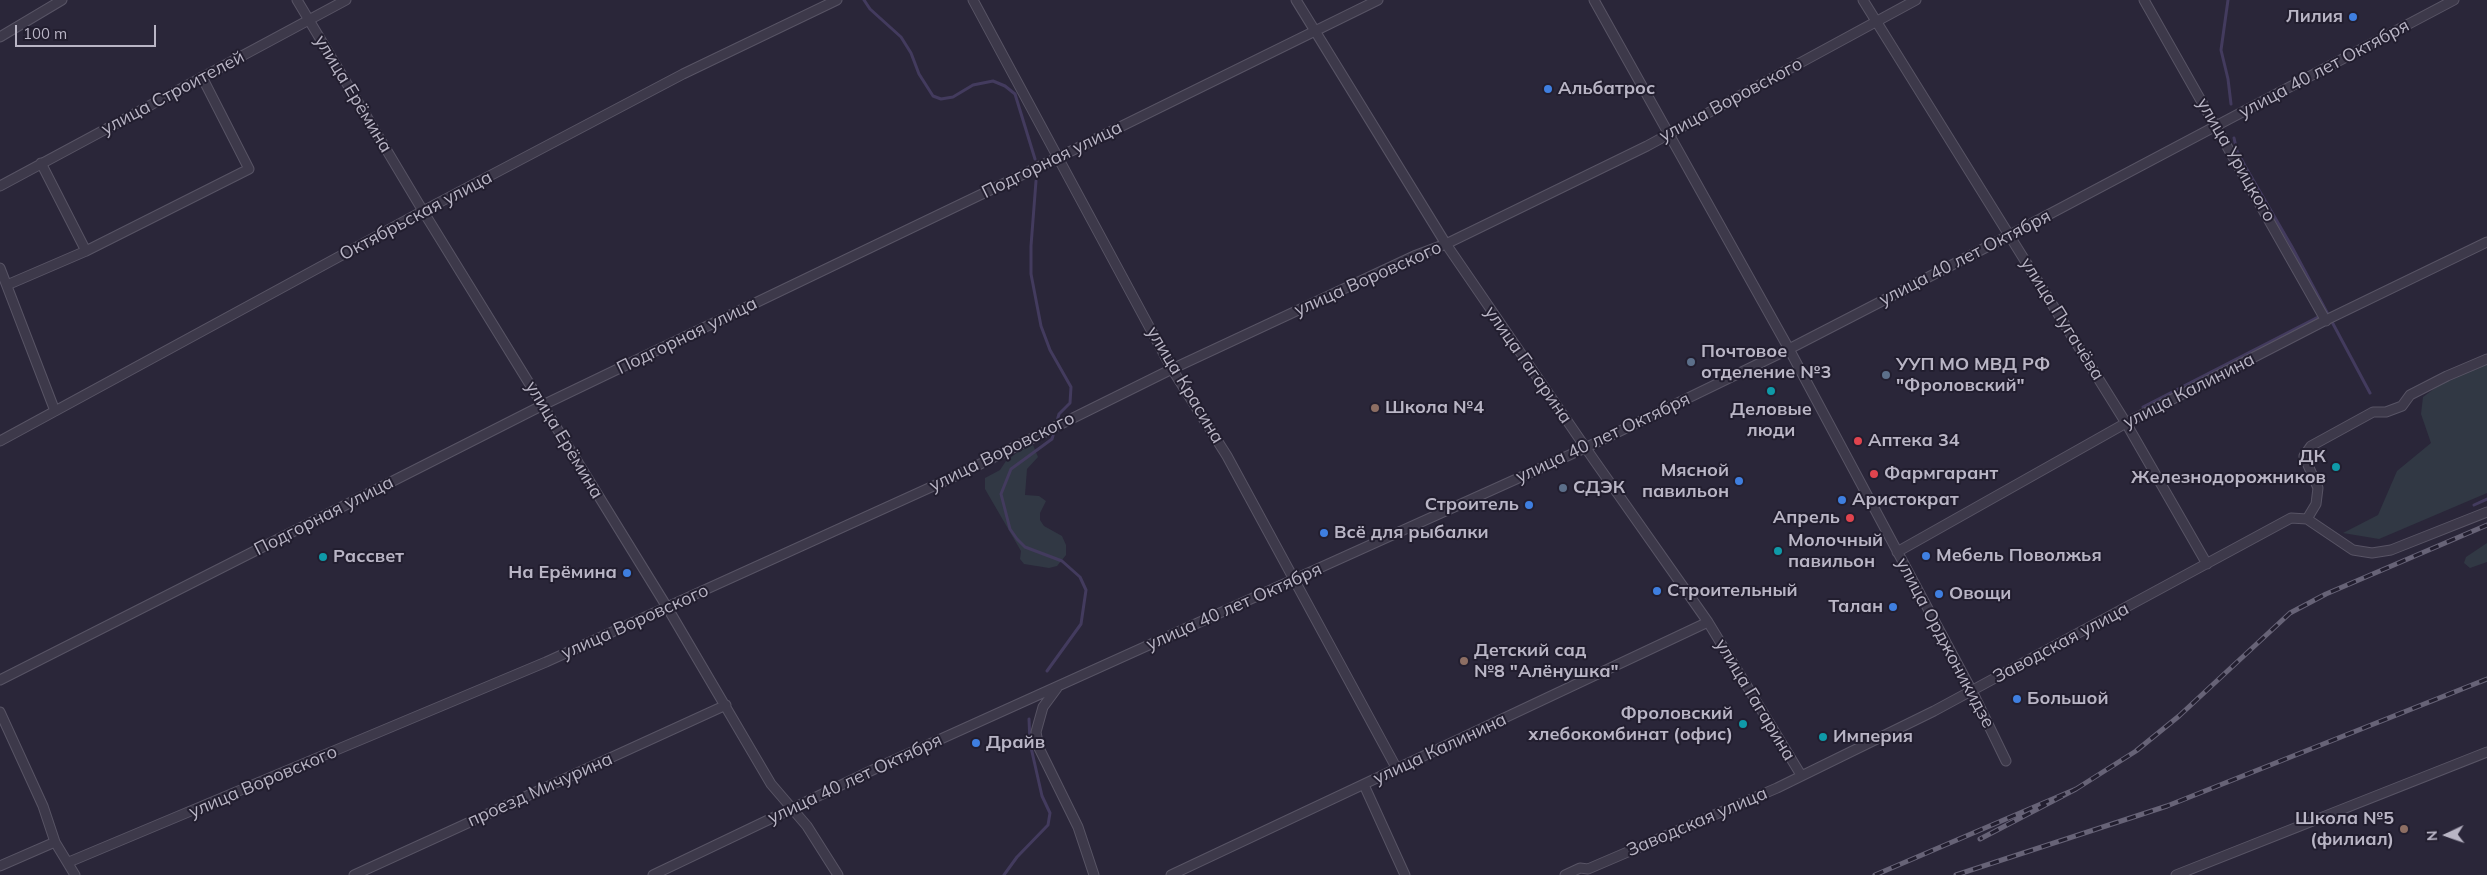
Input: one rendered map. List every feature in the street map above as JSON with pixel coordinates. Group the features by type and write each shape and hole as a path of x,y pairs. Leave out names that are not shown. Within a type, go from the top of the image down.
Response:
{"street":[{"path":"0,37 62,0"},
{"name":"улица Ерёмина","path":"296,0 423,211 667,607 771,784 807,826 838,875"},
{"name":"улица Строителей","path":"0,186 346,0"},
{"name":"Октябрьская улица","path":"0,441 423,211 683,74 837,0"},
{"name":"улица Красина","path":"973,0 1172,369 1227,456 1293,580 1398,769"},
{"name":"улица Гагарина","path":"1296,0 1446,244 1585,448 1708,622 1801,776"},
{"name":"Подгорная улица","path":"0,680 543,405 1059,157 1378,0"},
{"name":"улица Орджоникидзе","path":"1594,0 1789,348 1972,691 2006,761"},
{"name":"улица Пугачёва","path":"1863,0 2126,423 2207,564"},
{"name":"улица Воровского","path":"69,862 374,736 667,607 962,473 1172,369 1414,256 1446,244 1669,133 1916,0"},
{"name":"улица Урицкого","path":"2144,0 2326,320"},
{"name":"улица 40 лет Октября","path":"653,875 792,807 1585,448 1789,348 2010,235 2454,0"},
{"path":"7,285 86,251 249,169 202,76"},
{"path":"41,163 86,251"},
{"name":"улица Калинина","path":"1897,552 2126,423 2326,320 2487,242"},
{"path":"0,268 55,410"},
{"path":"2487,359 2447,376 2410,395 2402,406 2386,412 2373,412 2311,446 2304,456 2318,488 2316,504 2307,519 2353,550 2372,554 2391,550 2487,512"},
{"name":"Заводская улица","path":"1565,875 1580,868 1588,869 1801,776 1972,691 2291,518 2307,519"},
{"name":"улица Калинина","path":"1171,875 1708,622"},
{"name":"улица 40 лет Октября","path":"1059,686 1043,707 1036,732 1039,748 1078,827 1094,875"},
{"name":"проезд Мичурина","path":"354,875 726,705"},
{"path":"0,712 43,806 55,842 69,862 75,875"},
{"path":"2176,875 2487,752"},
{"path":"1364,785 1405,875"},
{"path":"0,866 55,842"}],"shaded area":[{"path":"2487,363 2487,493 2379,539 2343,533 2378,515 2397,471 2431,443 2421,414 2423,397 2446,380"},
{"path":"1033,445 1038,457 1027,469 1025,495 1039,496 1046,501 1040,513 1040,520 1044,526 1062,536 1066,545 1066,555 1057,566 1049,568 1024,564 1020,559 1021,551 985,489 985,478 1000,470 1006,461 1018,452"},
{"path":"2487,543 2487,562 2470,568 2464,563 2466,557"}],"waterway":[{"path":"864,0 870,9 901,37 911,53 919,74 933,96 941,99 953,97 973,85 993,81 1005,86 1015,94 1035,159"},
{"path":"2228,0 2221,50 2228,79 2231,104"},
{"path":"2234,138 2237,151 2292,247 2370,393"},
{"path":"1036,181 1031,246 1031,274 1041,326 1050,350 1071,387 1070,403 1059,414 1052,439 1011,469 1001,494 1010,529 1017,539 1025,547 1062,561 1080,577 1086,590 1081,624 1047,671"},
{"path":"2143,407 2322,315"},
{"path":"2474,505 2487,499"},
{"path":"1004,875 1017,857 1048,825 1050,813 1042,796 1030,743 1029,719"}],"railway":[{"path":"2076,789 2136,751 2179,716 2290,613 2326,594 2487,525"},
{"path":"1956,875 2167,806 2487,679"},
{"path":"1875,875 2076,789 1980,839"}],"place":[{"name":"Лилия","path":"2353,17"},
{"name":"Альбатрос","path":"1548,89"},
{"name":"Почтовое отделение №3","path":"1691,362"},
{"name":"УУП МО МВД РФ \"Фроловский\"","path":"1886,375"},
{"name":"Деловые люди","path":"1771,391"},
{"name":"Школа №4","path":"1375,408"},
{"name":"Аптека 34","path":"1858,441"},
{"name":"ДК Железнодорожников","path":"2336,467"},
{"name":"Фармгарант","path":"1874,474"},
{"name":"Мясной павильон","path":"1739,481"},
{"name":"СДЭК","path":"1563,488"},
{"name":"Аристократ","path":"1842,500"},
{"name":"Строитель","path":"1529,505"},
{"name":"Апрель","path":"1850,518"},
{"name":"Всё для рыбалки","path":"1324,533"},
{"name":"Молочный павильон","path":"1778,551"},
{"name":"Мебель Поволжья","path":"1926,556"},
{"name":"Рассвет","path":"323,557"},
{"name":"На Ерёмина","path":"627,573"},
{"name":"Строительный","path":"1657,591"},
{"name":"Овощи","path":"1939,594"},
{"name":"Талан","path":"1893,607"},
{"name":"Детский сад №8 \"Алёнушка\"","path":"1464,661"},
{"name":"Большой","path":"2017,699"},
{"name":"Фроловский хлебокомбинат (офис)","path":"1743,724"},
{"name":"Империя","path":"1823,737"},
{"name":"Драйв","path":"976,743"},
{"name":"Школа №5 (филиал)","path":"2404,829"}]}
